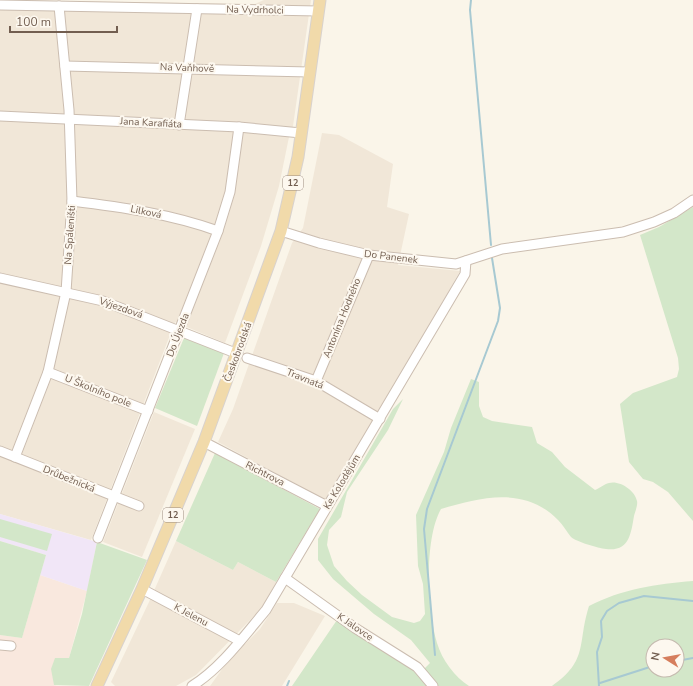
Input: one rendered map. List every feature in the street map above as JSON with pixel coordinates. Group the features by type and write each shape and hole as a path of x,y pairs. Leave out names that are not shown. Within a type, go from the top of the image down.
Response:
{"main road":[{"name":"Českobrodská","path":"97,686 142,589 242,356 281,231 294,182 319,5"}],"street":[{"name":"Na Vydrholci","path":"0,5 197,9 319,5"},
{"name":"Na Spáleništi","path":"15,457 48,372 66,292 72,201 70,119 59,6"},
{"path":"179,125 197,9"},
{"name":"Na Vaňhově","path":"65,66 310,72"},
{"name":"Jana Karafiáta","path":"0,116 239,127 301,133"},
{"name":"Do Újezda","path":"98,538 180,331 218,230 230,192 239,127"},
{"name":"Do Panenek","path":"281,231 318,243 369,255 456,264 502,249 623,232 654,222 674,213 693,200"},
{"name":"Lilková","path":"72,201 126,208 188,221 218,230"},
{"name":"Antonína Hodného","path":"316,381 369,255"},
{"name":"Ke Kolodějům","path":"198,684 240,641 266,610 465,274 466,261"},
{"name":"Výjezdová","path":"0,278 103,301 242,356"},
{"name":"Travnatá","path":"242,356 316,381 380,419"},
{"name":"U Školního pole","path":"48,372 148,411"},
{"name":"Richtrova","path":"204,442 327,506"},
{"name":"Drůbežnická","path":"0,451 139,506"},
{"name":"K Jalovce","path":"285,578 355,628 417,667 433,686"},
{"name":"K Jelenu","path":"142,589 240,641"},
{"path":"0,645 11,646"}],"shaded area":[{"path":"0,0 255,4 264,0 311,0 293,126 289,137 279,186 261,246 225,343 175,322 91,540 0,514"},
{"path":"322,133 339,135 393,164 387,207 409,214 398,265 460,271 325,500 218,442 233,409 292,243 303,228"},
{"path":"154,412 195,429 142,557 103,542"},
{"path":"0,514 97,542 87,591 40,575 46,555 0,541"},
{"path":"176,541 233,570 238,562 276,582 262,608 196,675 176,686 115,686 111,682"},
{"path":"40,575 87,591 69,658 55,658 54,685 58,686 0,686 0,635 22,638"},
{"path":"277,603 294,603 325,616 282,686 210,686 228,661 260,629"}],"green space":[{"path":"693,207 693,521 668,492 653,482 643,479 629,462 620,404 633,393 677,377 679,369 678,358 640,235 659,227"},
{"path":"184,338 224,353 197,426 155,408"},
{"path":"471,379 479,382 479,406 483,417 492,421 532,427 537,443 552,452 565,467 595,490 605,484 613,482 622,484 633,493 636,497 637,506 628,540 620,548 614,549 606,549 583,543 571,537 560,522 545,509 531,502 517,498 487,498 441,509 432,538 430,556 429,594 431,612 437,643 442,656 459,678 469,686 292,686 337,620 420,673 430,663 411,640 374,614 333,579 318,560 318,539 393,409 403,399 388,430 347,492 341,517 329,530 327,545 334,566 362,595 392,617 414,623 420,621 425,614 423,584 418,566 416,515 444,452 451,428"},
{"path":"215,453 320,509 276,582 238,562 233,570 176,541"},
{"path":"0,519 52,534 47,551 0,537"},
{"path":"0,541 46,555 22,638 0,635"},
{"path":"97,542 147,560 89,686 54,685 51,669 55,658 69,658 82,614"},
{"path":"693,581 693,686 552,686 564,677 572,668 577,659 589,606 614,595 653,586"}],"waterway":[{"path":"471,0 470,10 491,245"},
{"path":"435,655 424,529 427,509 498,321 500,308 492,258"},
{"path":"599,686 597,652 602,637 601,621 607,611 619,603 644,596 693,601"},
{"path":"685,660 693,658"},
{"path":"600,683 645,669"},
{"path":"287,686 289,681"}]}
